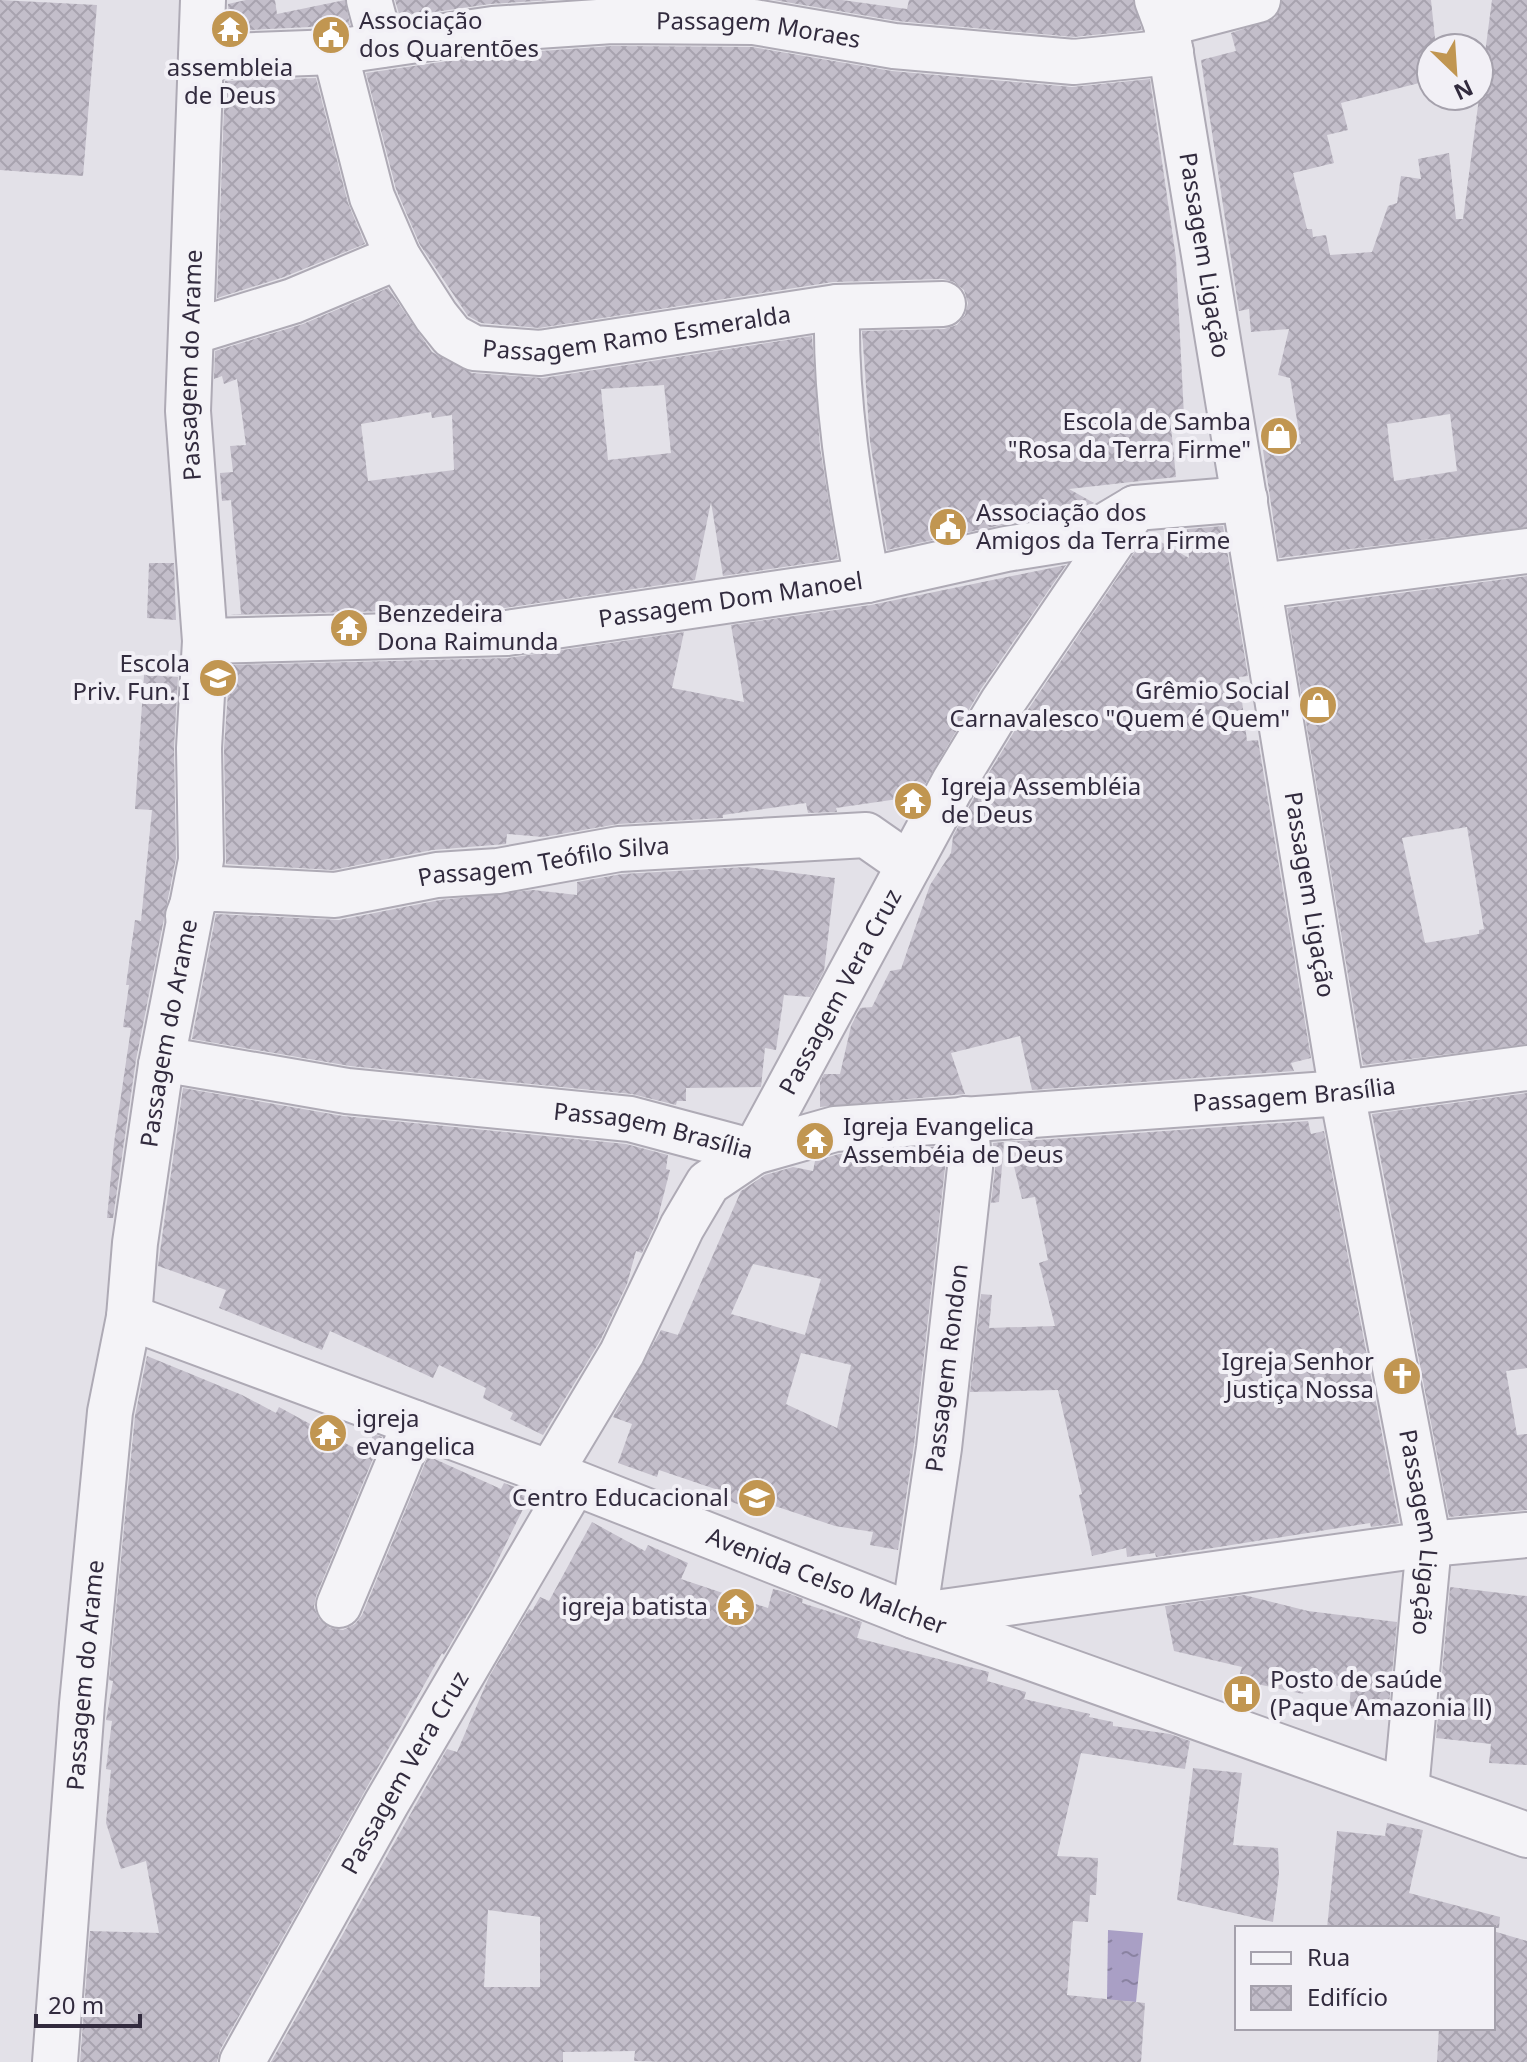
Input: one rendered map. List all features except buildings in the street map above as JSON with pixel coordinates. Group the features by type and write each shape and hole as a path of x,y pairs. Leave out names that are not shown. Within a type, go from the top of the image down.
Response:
{"street":[{"name":"Passagem do Arame","path":"55,2062 110,1412 129,1317 135,1243 161,1065 201,860 199,748 205,641 188,411 203,0"},
{"path":"369,0 381,45"},
{"name":"Passagem Moraes","path":"201,57 335,52 493,29 612,21 754,22 894,46 1074,62 1165,25 1258,0"},
{"name":"Passagem Ligação","path":"1165,25 1342,1093 1429,1544 1406,1790"},
{"name":"Passagem Ramo Esmeralda","path":"335,52 372,197 398,257 452,336 474,348 540,353 837,307 943,304"},
{"path":"192,332 293,301 398,257"},
{"path":"837,307 835,371 845,460 867,580"},
{"name":"Passagem Dom Manoel","path":"205,641 507,633 867,580 1006,549 1088,536 1135,508 1245,499"},
{"name":"Passagem Vera Cruz","path":"242,2062 562,1479 682,1227 708,1183 754,1152 909,865 1002,703 1135,508"},
{"path":"1260,586 1527,551"},
{"name":"Passagem Teófilo Silva","path":"188,916 199,888 335,895 437,875 498,871 550,859 681,844 866,835 909,865"},
{"name":"Passagem Brasília","path":"161,1065 179,1062 347,1091 630,1119 754,1152 835,1129 1342,1093 1527,1068"},
{"name":"Passagem Rondon","path":"914,1616 939,1448 970,1168 965,1119"},
{"name":"Avenida Celso Malcher","path":"129,1317 415,1423 914,1616 1527,1835"},
{"path":"339,1605 415,1423"},
{"path":"914,1616 1429,1544 1527,1535"}],"water":[{"path":"1108,1930 1143,1933 1136,2002 1107,2000"}],"place":[{"name":"assembleia de Deus","path":"230,29"},
{"name":"Associação dos Quarentões","path":"331,35"},
{"name":"Escola de Samba \"Rosa da Terra Firme\"","path":"1279,436"},
{"name":"Associação dos Amigos da Terra Firme","path":"948,527"},
{"name":"Benzedeira Dona Raimunda","path":"349,628"},
{"name":"Escola Priv. Fun. I","path":"218,678"},
{"name":"Grêmio Social Carnavalesco \"Quem é Quem\"","path":"1318,705"},
{"name":"Igreja Assembléia de Deus","path":"913,801"},
{"name":"Igreja Evangelica Assembéia de Deus","path":"815,1141"},
{"name":"Igreja Senhor Justiça Nossa","path":"1402,1376"},
{"name":"igreja evangelica","path":"328,1433"},
{"name":"Centro Educacional","path":"757,1498"},
{"name":"igreja batista","path":"736,1607"},
{"name":"Posto de saúde (Paque Amazonia ll)","path":"1242,1694"}]}
